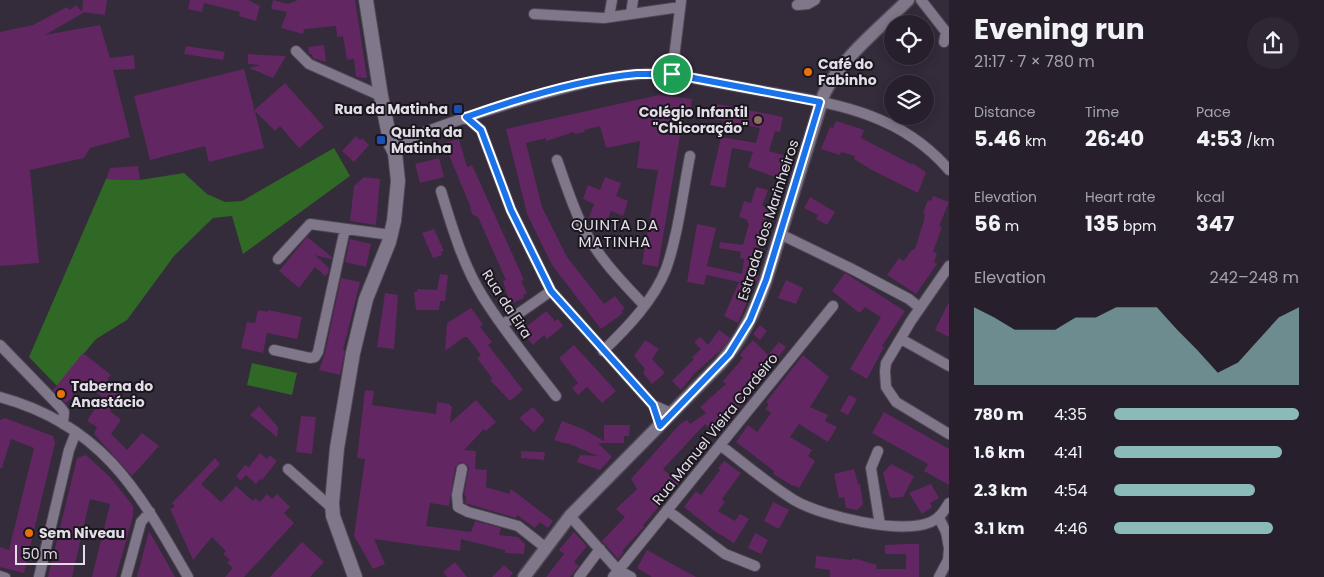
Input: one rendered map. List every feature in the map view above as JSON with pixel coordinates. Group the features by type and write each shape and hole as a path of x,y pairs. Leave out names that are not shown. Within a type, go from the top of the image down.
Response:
{"main road":[{"path":"355,577 335,525 332,508 342,415 353,353 366,299 391,235 394,221 396,188 393,182 389,154 391,145 381,96 366,0"}],"street":[{"path":"609,17 612,0"},
{"path":"631,13 633,0"},
{"path":"797,5 808,4 815,0"},
{"name":"Estrada dos Marinheiros","path":"524,577 570,516 725,359 744,332 758,304 820,102 828,85 840,69 908,0"},
{"path":"921,0 946,32 944,42"},
{"path":"534,14 609,17 680,3 672,74"},
{"path":"296,52 309,64 381,96"},
{"path":"391,145 486,110 614,76 672,74 859,110 882,120 921,144 949,170"},
{"path":"481,130 486,110"},
{"path":"466,117 481,130 511,210 551,291 653,405 671,414"},
{"path":"603,351 621,334 644,305 665,270 671,253 690,156"},
{"path":"557,160 582,225 592,242 609,266 644,305"},
{"name":"Rua da Eira","path":"441,191 467,267 482,296 556,396"},
{"path":"278,259 310,224 391,235"},
{"path":"274,350 310,358 315,357 318,352 345,229"},
{"path":"780,234 909,299 920,308"},
{"path":"949,266 920,308 886,363 884,371 886,387 890,395 907,411 949,434"},
{"path":"502,325 551,291"},
{"name":"Rua Manuel Vieira Cordeiro","path":"615,573 833,306"},
{"path":"901,339 949,366"},
{"path":"0,345 61,408 64,412 63,424"},
{"path":"0,397 36,410 63,424 76,432 116,467 150,512 188,577"},
{"path":"653,405 660,426"},
{"path":"39,577 69,450 76,432"},
{"path":"720,445 795,501 833,514 880,525 919,526 939,518 949,503"},
{"path":"878,451 871,468 880,525"},
{"path":"288,468 332,508"},
{"path":"462,469 457,495 458,506 468,512 518,526 546,548"},
{"path":"667,510 725,554 755,566"},
{"path":"126,577 141,522 150,512"},
{"path":"570,516 600,549 615,573 631,577"},
{"path":"939,518 946,532 949,548 948,560 939,577"},
{"path":"579,577 600,549"},
{"path":"0,575 6,577"}],"green space":[{"path":"334,148 350,176 243,254 232,216 213,218 174,256 127,320 96,339 57,386 29,357 106,179 140,180 184,173 207,194 225,202 242,201"},
{"path":"252,363 297,373 292,395 247,385"}],"building":[{"path":"83,0 107,0 105,15 82,12"},
{"path":"190,0 248,0 260,6 256,21 239,16 240,12 204,3 202,12 188,9"},
{"path":"273,0 288,4 298,0 355,0 367,78 356,77 354,59 347,60 343,36 337,37 336,26 304,29 303,34 281,28 287,12 271,9"},
{"path":"76,5 83,13 45,35 100,25 110,58 134,55 135,69 113,70 130,137 90,148 84,158 30,170 39,263 0,266 0,32 33,25 67,7 70,10"},
{"path":"324,45 326,62 313,58 312,54 309,54 308,47"},
{"path":"186,46 225,52 223,60 184,54"},
{"path":"248,54 286,56 273,78 249,68 261,65 248,64"},
{"path":"244,69 254,108 253,111 285,83 324,127 299,148 280,126 275,131 255,111 264,148 209,162 205,146 150,160 134,96"},
{"path":"659,95 692,99 689,119 683,118 658,267 642,264 658,170 637,168 640,141 606,148 600,126 584,130 585,132 575,134 574,132 546,141 546,138 526,143 542,207 567,257 604,304 615,296 625,309 621,311 623,313 601,329 552,265 527,214 506,129"},
{"path":"717,104 783,117 780,132 775,131 769,151 790,157 783,180 748,167 753,152 732,148 725,188 710,185 721,137 756,143 760,128 714,119"},
{"path":"836,121 864,130 861,138 926,172 918,193 870,169 854,159 855,156 841,152 840,155 821,149 830,127 833,128"},
{"path":"356,136 360,140 362,138 369,145 354,162 342,151"},
{"path":"459,139 467,167 472,165 524,280 521,281 527,293 523,295 524,298 510,304 503,281 506,280 478,217 473,215 470,209 444,143"},
{"path":"439,158 444,177 420,183 415,164"},
{"path":"138,166 140,180 106,179 110,168"},
{"path":"364,177 380,179 376,225 350,221 354,186"},
{"path":"605,177 621,183 616,196 628,201 623,216 611,211 606,224 589,217 594,204 583,199 588,185 600,190"},
{"path":"756,187 768,190 762,206 769,208 752,274 759,275 757,282 751,281 748,300 738,323 724,316 739,282 707,275 704,285 687,282 697,224 716,228 707,266 742,274 744,259 740,258 741,252 719,248 720,242 743,245 749,223 747,222 748,220 739,217 744,201 751,203"},
{"path":"933,196 949,202 939,226 942,227 933,252 937,253 934,262 937,264 916,294 887,275 899,258 904,261 911,251 915,249 924,220 925,213 923,213 928,200 931,201"},
{"path":"810,197 835,212 827,225 816,219 818,215 804,208"},
{"path":"434,229 444,251 441,252 442,255 433,258 422,233"},
{"path":"307,237 332,257 331,259 315,255 329,268 328,273 325,276 315,267 299,288 279,271"},
{"path":"350,239 371,244 366,267 345,262"},
{"path":"845,273 905,311 882,346 884,347 867,379 850,369 881,317 865,307 861,312 858,312 832,291"},
{"path":"440,274 448,275 445,301 440,301 439,310 416,310 414,292 417,292 417,289 437,290"},
{"path":"341,278 360,282 343,350 345,351 340,375 319,370 325,353"},
{"path":"786,280 803,288 796,304 778,298"},
{"path":"385,293 398,295 394,349 377,347"},
{"path":"949,302 949,337 935,330"},
{"path":"471,308 483,324 480,327 492,342 488,345 523,390 510,401 490,380 492,378 477,358 481,355 467,337 464,337 445,351 447,323"},
{"path":"258,310 268,312 268,310 302,317 297,339 267,333 263,353 241,348 247,322 255,323"},
{"path":"546,311 555,321 558,319 563,326 547,339 544,335 533,345 521,331"},
{"path":"760,325 767,331 760,340 753,334"},
{"path":"719,330 730,338 722,349 694,374 681,390 672,381 694,359 692,357 701,349 694,342 700,337 708,345"},
{"path":"645,340 659,349 652,359 665,373 652,384 643,373 645,369 634,356"},
{"path":"753,340 768,355 779,342 786,347 717,435 705,424 663,469 679,483 622,551 624,552 618,559 602,541 625,517 616,509 637,489 631,479 680,424 687,420 690,424 706,413 700,407 726,384 723,381 743,358 740,355"},
{"path":"574,345 616,391 602,403 587,387 578,395 572,388 578,383 559,358"},
{"path":"83,353 111,375 107,379 123,392 110,411 121,420 111,434 127,450 142,433 159,446 132,476 94,434 97,427 87,421 102,397 85,382 72,394 74,396 66,403 53,390"},
{"path":"803,355 829,377 810,407 828,415 825,421 837,427 828,442 799,424 790,437 812,450 808,456 815,461 799,488 773,474 774,471 736,442 748,425 757,432 771,413 765,409 769,404 766,402"},
{"path":"365,390 374,391 372,405 436,414 437,402 449,404 452,407 450,423 476,400 496,422 486,431 484,429 464,450 476,451 475,469 487,470 486,487 509,494 511,489 553,521 548,528 540,522 535,528 517,515 516,518 465,503 466,496 464,495 469,467 460,462 455,468 449,506 430,503 426,526 471,532 475,521 501,528 499,535 518,537 525,544 524,554 505,553 505,550 461,539 460,551 374,539 385,564 373,569 354,536 365,459 357,458"},
{"path":"849,395 857,399 848,415 840,411"},
{"path":"259,406 278,427 277,437 250,415"},
{"path":"533,407 545,420 534,432 519,418"},
{"path":"884,412 949,449 949,485 924,471 928,464 872,433"},
{"path":"301,416 316,417 312,454 296,452"},
{"path":"5,418 53,436 55,443 24,573 0,567 0,547 9,550 34,448 11,439 2,468 0,468 0,420"},
{"path":"562,421 583,429 604,441 604,425 630,425 629,436 624,436 624,443 598,443 612,457 600,470 577,462 580,455 598,456 567,443 554,440"},
{"path":"521,451 545,452 544,460 521,458"},
{"path":"260,453 267,459 270,455 277,461 262,480 260,479 256,484 246,475 241,481 236,476 245,465 249,467"},
{"path":"86,455 110,477 133,506 133,516 116,577 92,577 110,504 90,499 72,577 48,577 77,458"},
{"path":"215,458 220,464 201,484 221,502 236,486 253,501 255,498 260,502 267,494 272,499 277,494 290,507 284,513 294,523 244,577 225,577 233,568 227,563 230,560 223,554 226,551 212,537 193,560 170,509 175,507 172,503"},
{"path":"724,461 741,473 722,499 725,502 718,511 735,521 740,514 749,519 734,543 713,530 684,507 696,491 701,495 720,470 718,468"},
{"path":"891,464 914,476 903,497 891,498 889,495 883,473"},
{"path":"854,469 858,484 860,484 863,504 857,510 846,508 844,497 839,498 834,474"},
{"path":"931,484 939,498 930,503 932,507 922,514 909,493"},
{"path":"773,502 789,510 779,529 764,521"},
{"path":"149,531 175,577 137,577"},
{"path":"574,532 587,546 574,562 579,566 570,577 546,577 564,554 559,550"},
{"path":"755,533 768,540 761,554 748,548"},
{"path":"302,542 324,562 310,577 270,577"},
{"path":"919,544 919,577 830,577 830,570 815,568 816,556 852,560 853,558 877,565 876,569 906,569 906,554 885,554 885,545"},
{"path":"647,550 696,577 652,577 637,568"},
{"path":"455,562 467,577 447,577 443,572"},
{"path":"504,565 513,573 510,577 492,577"}],"place":[{"name":"Café do Fabinho","path":"808,72"},
{"name":"Rua da Matinha","path":"458,109"},
{"name":"Colégio Infantil \"Chicoração\"","path":"758,120"},
{"name":"Quinta da Matinha","path":"381,140"},
{"name":"Taberna do Anastácio","path":"61,394"},
{"name":"Sem Niveau","path":"29,533"}],"district":[{"name":"QUINTA DA MATINHA","path":"615,232"}],"route":[{"path":"672,74 820,102 756,310 738,343 729,354 660,426 653,405 551,291 511,210 481,130 466,117 565,88 621,75 672,74"}]}
